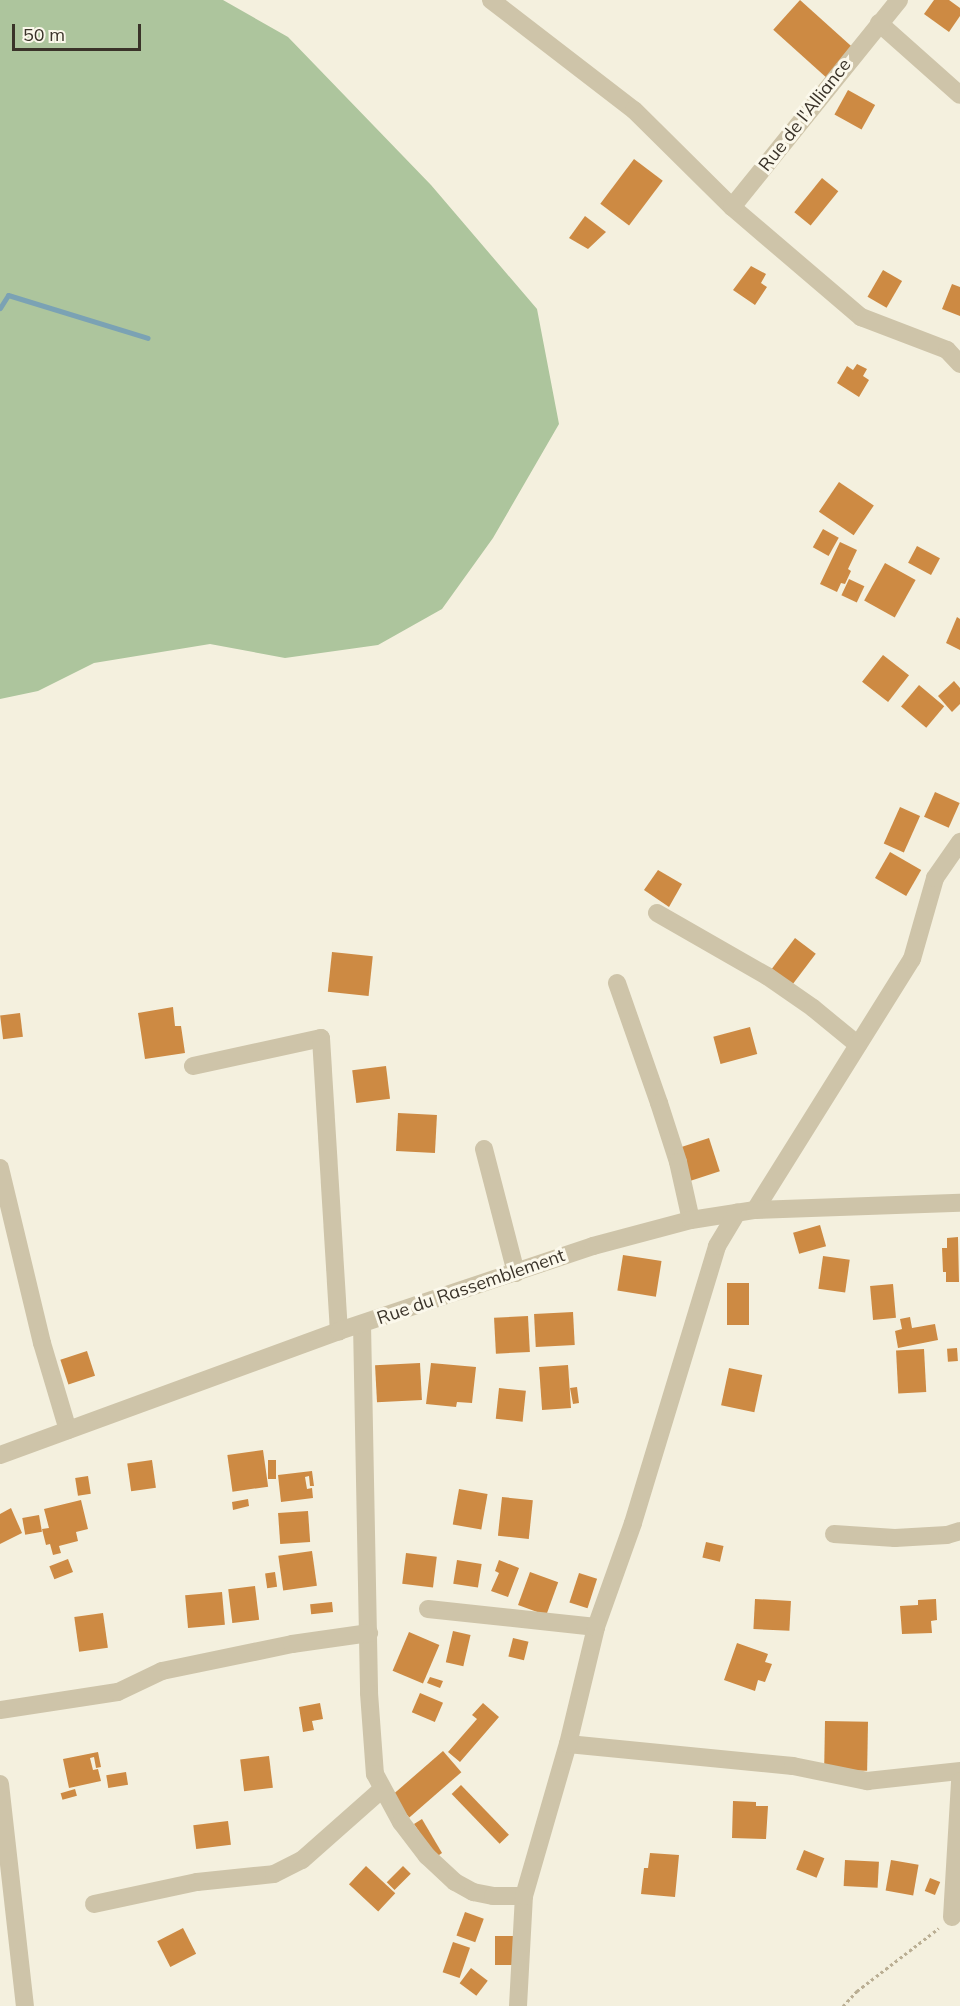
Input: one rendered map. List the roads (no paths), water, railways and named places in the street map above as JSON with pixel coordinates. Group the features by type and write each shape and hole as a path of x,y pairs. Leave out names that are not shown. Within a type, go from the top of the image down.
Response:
{"street":[{"path":"491,0 634,110 732,207 861,317 947,350 960,364"},
{"name":"Rue de l'Alliance","path":"732,207 895,1"},
{"path":"879,23 960,95"},
{"path":"755,1210 912,959 935,878 960,842"},
{"path":"657,913 767,976 813,1008 858,1046"},
{"path":"616,983 678,1162 690,1220"},
{"path":"193,1066 321,1038 339,1331"},
{"path":"484,1149 516,1273"},
{"path":"0,1168 45,1354 68,1430"},
{"name":"Rue du Rassemblement","path":"0,1455 339,1331 593,1246 690,1220 755,1210 960,1203"},
{"path":"518,2006 524,1896 568,1744 596,1627 633,1523 717,1246 737,1213"},
{"path":"362,1324 370,1732 375,1774 381,1790 401,1822 427,1856 455,1882 473,1892 493,1896 524,1896"},
{"path":"834,1534 895,1538 947,1535 960,1531"},
{"path":"428,1610 596,1627"},
{"path":"0,1710 118,1692 162,1671 292,1644 369,1633"},
{"path":"568,1744 793,1766 867,1781 960,1771"},
{"path":"952,1917 960,1781"},
{"path":"0,1784 1,1816 25,2006"},
{"path":"94,1904 197,1882 274,1874 302,1860 381,1790"}],"waterway":[{"path":"0,308 8,295 148,338"}]}
